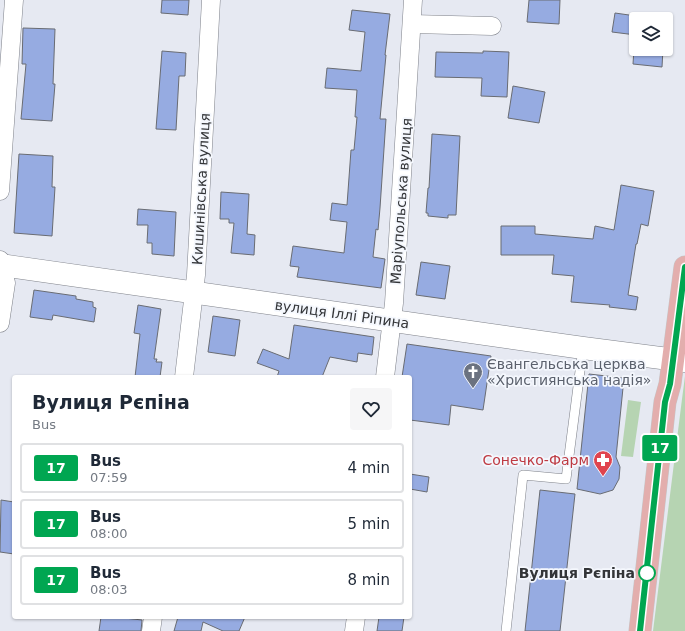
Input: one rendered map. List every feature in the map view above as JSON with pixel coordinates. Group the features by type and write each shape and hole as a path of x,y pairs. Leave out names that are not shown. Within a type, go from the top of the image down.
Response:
{"main road":[{"path":"640,631 665,402 679,360 685,266"}],"street":[{"name":"Кишинівська вулиця","path":"184,375 194,292 211,0"},
{"name":"Маріупольська вулиця","path":"385,375 394,303 413,0"},
{"path":"0,191 9,3"},
{"path":"412,24 492,26"},
{"name":"вулиця Іллі Ріпина","path":"0,263 392,321 679,360"},
{"path":"0,263 6,283 0,323"},
{"path":"151,631 153,619"},
{"path":"354,631 356,619"}],"lane":[{"path":"506,631 523,475 566,479 583,348"}],"green space":[{"path":"685,376 685,631 653,631 682,399"},
{"path":"628,400 641,402 633,457 621,456"}],"building":[{"path":"162,0 189,0 188,15 161,13"},
{"path":"529,0 560,0 559,24 527,22"},
{"path":"352,10 390,14 380,119 386,119 380,208 373,257 385,259 381,288 297,277 299,267 290,266 293,246 344,253 347,222 330,220 332,203 347,205 351,150 354,150 357,117 355,117 357,90 325,88 327,68 361,71 365,32 349,30"},
{"path":"615,13 629,15 629,34 612,32"},
{"path":"23,28 55,29 53,84 55,84 52,121 21,119 26,64 22,64"},
{"path":"162,51 186,53 185,76 179,76 176,130 156,129"},
{"path":"483,51 509,52 507,97 481,96 482,78 435,77 436,52 483,53"},
{"path":"634,56 663,56 662,67 633,64"},
{"path":"513,86 545,92 539,123 508,118"},
{"path":"432,134 460,136 456,215 448,215 448,218 428,216 428,213 426,213"},
{"path":"19,154 53,156 52,187 55,187 52,236 14,233"},
{"path":"621,185 654,191 648,226 641,224 636,244 628,295 638,297 636,310 609,307 610,305 571,302 574,276 552,274 554,255 501,255 501,226 535,226 535,234 593,239 595,226 614,230"},
{"path":"221,192 249,194 247,234 255,235 254,255 231,253 234,223 229,223 229,219 220,219"},
{"path":"138,209 176,212 174,256 152,254 152,243 147,243 148,225 137,225"},
{"path":"421,262 450,266 445,299 416,295"},
{"path":"34,290 76,296 76,299 93,302 93,307 96,308 94,322 53,315 52,320 30,317"},
{"path":"138,305 161,309 154,359 157,359 156,362 162,362 160,375 135,375 140,334 134,333"},
{"path":"213,316 240,320 235,356 208,352"},
{"path":"294,325 374,337 372,355 358,353 357,362 330,357 323,375 278,375 279,371 257,363 263,349 289,359"},
{"path":"407,344 491,356 483,410 451,405 449,425 412,420 412,375 402,375"},
{"path":"589,374 624,378 616,457 620,467 619,479 613,490 600,494 577,489"},
{"path":"412,474 429,477 427,492 412,489"},
{"path":"540,490 575,494 560,631 525,631"},
{"path":"1,500 12,502 12,554 0,552"},
{"path":"101,619 142,620 141,631 99,631"},
{"path":"177,619 244,619 239,631 223,631 203,622 201,631 174,631"},
{"path":"379,619 404,619 402,631 377,631"}],"bus line":[{"name":"17","path":"640,631 665,402 670,384 685,267"}],"place":[{"name":"Євангельська церква «Християнська надія»","path":"473,389"},
{"name":"Сонечко-Фарм","path":"603,477"},
{"name":"Вулиця Рєпіна","path":"647,573"}]}
